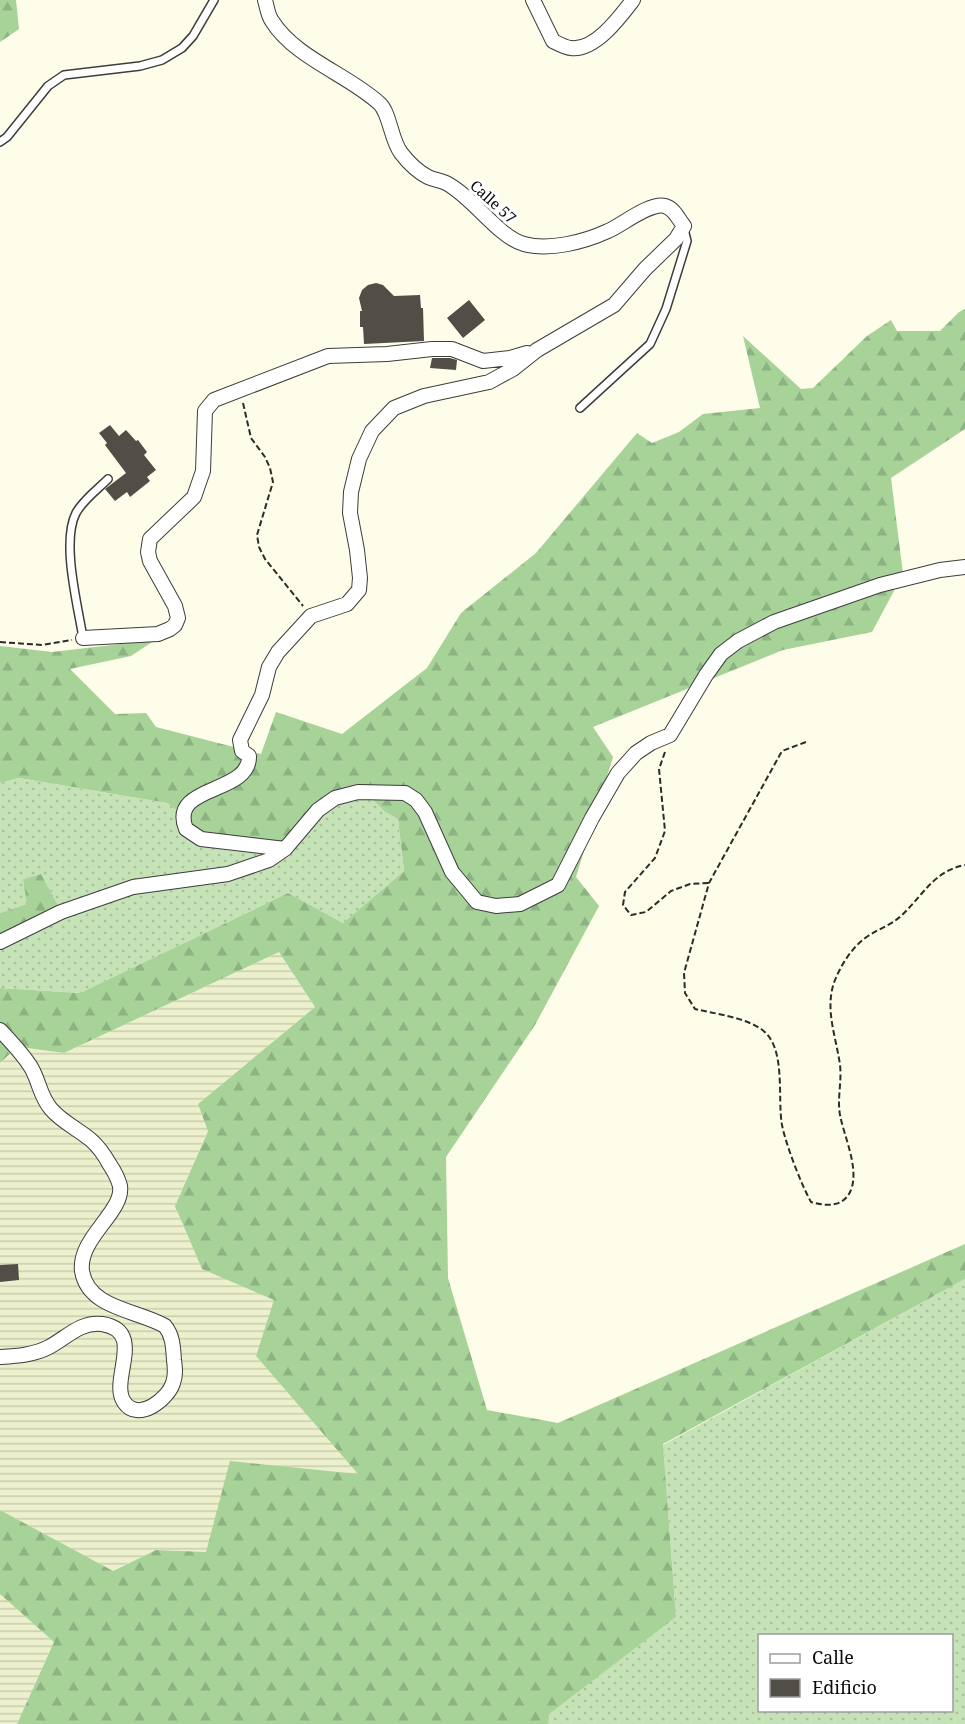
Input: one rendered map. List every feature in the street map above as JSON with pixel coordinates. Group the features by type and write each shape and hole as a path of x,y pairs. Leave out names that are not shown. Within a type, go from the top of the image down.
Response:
{"street":[{"name":"Calle 57","path":"265,0 272,21 294,45 382,106 392,136 410,164 428,177 446,183 468,199 509,237 525,244 546,246 577,242 608,231 657,206 665,206 675,212 684,225"},
{"path":"532,0 553,41 571,48 590,45 620,17 633,0"},
{"path":"285,849 201,839 186,830 182,817 192,800 228,783 242,773 249,764 249,756 242,751 240,740 262,695 267,681 268,667 278,652 311,616 347,604 359,590 357,550 350,513 351,492 359,459 372,431 394,408 424,396 489,382 513,369 537,350 614,305 645,269 676,239 684,225"},
{"path":"83,638 158,634 170,630 175,625 178,618 175,606 150,561 148,552 150,539 194,497 203,471 206,411 214,400 328,356 452,349 483,361 510,358 537,350"},
{"path":"0,942 61,912 133,887 228,874 269,860 285,849 318,810 335,798 358,792 405,793 416,800 425,812 452,872 477,902 496,906 520,904 558,885 592,818 618,774 636,753 651,743 670,735 706,675 722,654 738,641 774,622 880,585 940,570 965,567"},
{"path":"0,1030 30,1066 38,1080 41,1097 53,1112 102,1151 117,1178 120,1195 83,1254 83,1279 98,1298 165,1326 172,1340 175,1374 173,1384 167,1394 156,1405 143,1410 134,1409 125,1404 120,1393 126,1353 124,1341 112,1326 101,1324 78,1328 48,1348 22,1356 0,1357"}],"lane":[{"path":"0,142 48,86 64,75 140,66 162,60 182,48 193,36 214,0"},
{"path":"580,408 650,344 666,309 687,241 684,225"},
{"path":"83,638 69,551 71,527 81,504 108,479"}],"path":[{"path":"240,391 251,438 265,457 273,482 257,535 259,547 265,559 311,616"},
{"path":"0,642 42,645 83,638"},
{"path":"670,735 659,769 665,831 655,858 625,892 623,905 631,915 646,912 671,891 690,884 709,883"},
{"path":"806,742 782,751 709,883 684,973 685,993 695,1009 747,1022 762,1029 772,1040 778,1061 782,1125 811,1202 826,1207 842,1202 852,1187 852,1157 840,1113 840,1066 830,1016 835,981 848,955 867,937 892,924 915,903 938,875 965,865"}],"green space":[{"path":"0,0 16,0 19,29 0,42"},
{"path":"965,309 965,429 891,478 903,574 872,632 783,650 593,727 613,757 576,877 599,906 535,1025 446,1157 448,1278 487,1410 558,1423 965,1244 965,1279 663,1444 676,1617 549,1714 548,1724 17,1724 54,1642 0,1594 0,1510 113,1571 156,1550 206,1552 230,1461 358,1474 256,1356 274,1300 202,1269 175,1206 208,1131 198,1104 315,1007 279,952 64,1053 20,1047 0,1024 0,988 80,993 288,893 343,923 404,871 398,819 385,812 359,786 283,844 203,835 189,826 187,818 167,803 19,778 0,783 0,646 52,652 155,640 131,656 70,669 115,714 146,713 156,727 261,754 276,712 342,734 427,668 461,613 536,553 637,433 652,443 679,432 703,414 760,408 743,336 801,389 813,388 867,336 891,320 897,331 940,331"},
{"path":"19,778 167,803 179,812 199,844 268,855 227,870 59,907 41,874 23,879 28,904 0,913 0,783"},
{"path":"359,797 370,797 385,812 398,819 404,871 343,923 288,893 80,993 0,988 0,947 63,916 135,892 272,864 290,856 321,814 338,803"},
{"path":"41,874 59,907 0,937 0,913 27,904 23,879"},
{"path":"279,952 315,1007 198,1104 208,1130 175,1206 202,1269 275,1300 256,1356 359,1475 206,1552 156,1550 112,1571 0,1510 0,1063 20,1047 64,1053"},
{"path":"0,1037 12,1052 0,1063"},
{"path":"965,1279 965,1724 548,1724 548,1714 676,1617 663,1445"},
{"path":"0,1594 54,1642 17,1724 0,1724"}],"building":[{"path":"376,283 383,285 394,296 420,295 421,308 423,308 424,341 364,344 363,327 360,327 360,311 362,311 359,298 362,290"},
{"path":"469,300 485,320 463,338 447,318"},
{"path":"432,358 457,360 456,370 430,368"},
{"path":"110,425 119,436 126,430 136,441 138,440 147,452 144,455 156,470 147,477 150,481 130,497 127,492 115,501 105,489 126,473 99,433"},
{"path":"18,1264 19,1280 0,1282 0,1265"}]}
